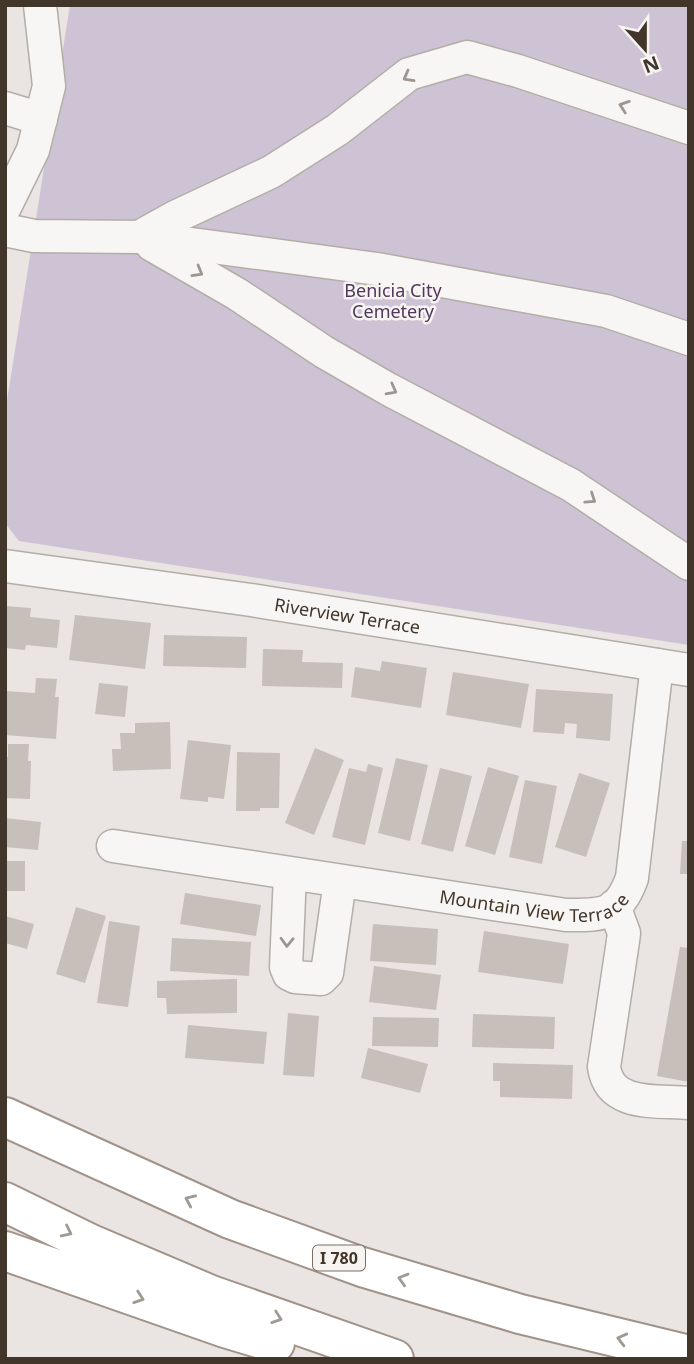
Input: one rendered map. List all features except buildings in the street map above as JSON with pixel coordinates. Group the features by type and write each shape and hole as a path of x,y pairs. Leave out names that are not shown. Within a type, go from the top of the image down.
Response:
{"highway":[{"name":"I 780","path":"5,1118 230,1219 362,1267 520,1314 689,1355"},
{"path":"5,1202 91,1244 211,1294 394,1359"},
{"path":"5,1251 225,1328 326,1359"}],"street":[{"path":"5,207 33,150 49,86 40,5"},
{"path":"139,237 271,172 337,130 409,74 467,58 518,71 689,128"},
{"path":"5,108 41,119"},
{"path":"5,230 34,236 139,237 391,271 606,311 689,339"},
{"path":"139,237 237,294 324,352 388,389 570,485 689,564"},
{"name":"Riverview Terrace","path":"5,566 223,596 689,670"},
{"name":"Mountain View Terrace","path":"113,846 566,915 603,915 625,898 632,878 657,665"},
{"path":"290,874 286,967 289,974 295,977 321,979 327,973 340,881"},
{"path":"614,906 624,933 604,1067 607,1082 625,1098 689,1103"}],"green space":[{"name":"Benicia City Cemetery","path":"70,5 689,5 689,645 19,541 5,523 5,413"}]}
